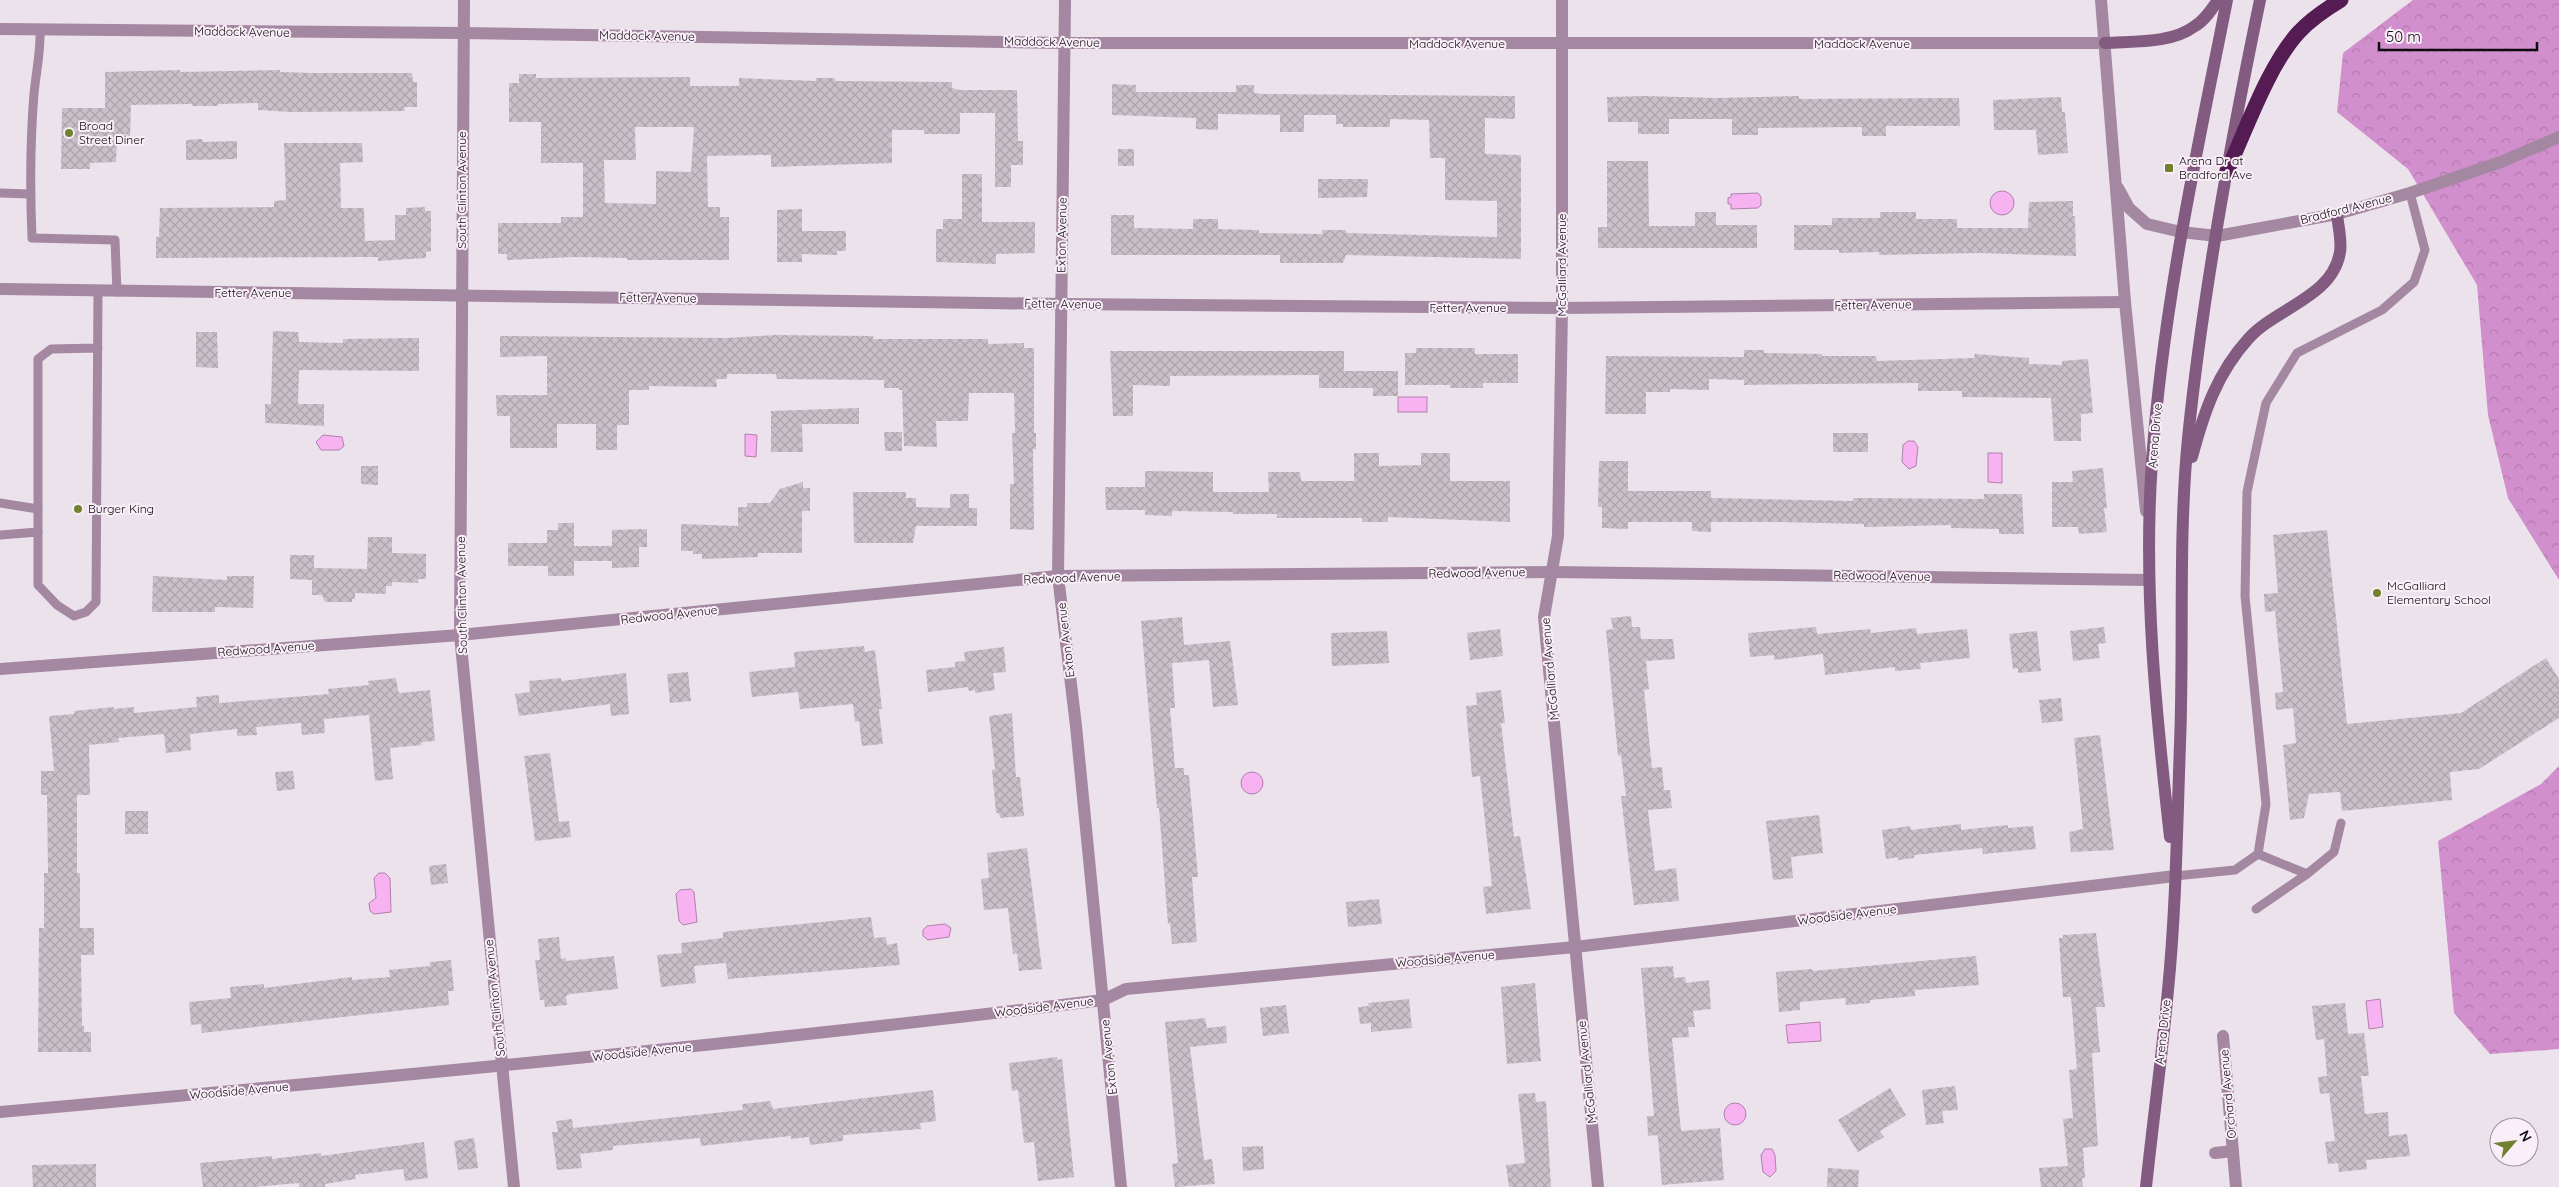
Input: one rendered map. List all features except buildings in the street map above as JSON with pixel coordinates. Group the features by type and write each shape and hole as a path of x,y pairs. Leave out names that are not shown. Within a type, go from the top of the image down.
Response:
{"highway":[{"path":"2227,171 2280,57 2299,32 2320,14 2341,0"}],"main road":[{"path":"2104,43 2164,38 2181,34 2196,26 2218,0"},
{"name":"Arena Drive","path":"2175,876 2158,736 2148,580 2152,461 2161,374 2181,232 2227,0"},
{"name":"Arena Drive","path":"2146,1187 2168,989 2175,876 2180,740 2180,608 2188,440 2236,116 2260,0"},
{"path":"2186,481 2203,417 2214,387 2229,362 2250,337 2272,318 2325,284 2340,252 2337,214"}],"street":[{"name":"South Clinton Avenue","path":"464,0 460,635 514,1187"},
{"name":"Exton Avenue","path":"1065,0 1058,576 1121,1187"},
{"name":"McGalliard Avenue","path":"1562,0 1562,308 1558,536 1544,617 1598,1187"},
{"path":"2101,0 2125,302 2149,540"},
{"name":"Maddock Avenue","path":"0,29 463,33 1064,43 2104,43"},
{"name":"Bradford Avenue","path":"2116,184 2129,208 2147,224 2181,232 2217,236 2337,214 2410,193 2501,162 2559,137"},
{"name":"Fetter Avenue","path":"0,289 117,292 462,294 1061,304 1562,308 2125,302"},
{"name":"Redwood Avenue","path":"0,669 460,635 1058,576 1552,572 2148,580"},
{"name":"Woodside Avenue","path":"0,1112 502,1066 858,1030 1103,1000 1126,989 1574,947 2175,876"},
{"name":"Orchard Avenue","path":"2222,1036 2236,1187"},
{"name":"Orchard Avenue","path":"2215,1153 2233,1151"}],"lane":[{"path":"40,29 40,49 34,94 30,194 32,238 115,240 117,292"},
{"path":"0,192 30,194"},
{"path":"2175,876 2235,870 2258,854 2266,804 2245,596 2246,492 2266,403 2297,354 2382,310 2414,282 2425,250 2410,193"},
{"path":"98,291 98,348 98,367 96,602 86,612 74,616 58,605 38,584 38,359 51,349 98,348"},
{"path":"0,503 38,509"},
{"path":"0,535 38,532"},
{"path":"2256,909 2307,874 2334,852 2341,823"},
{"path":"2258,854 2307,874"}],"green space":[{"path":"2413,0 2559,0 2559,580 2508,498 2488,415 2477,285 2408,169 2337,112 2343,53"},
{"path":"2559,766 2559,1049 2490,1054 2454,1013 2438,841 2541,784"}],"shaded area":[{"path":"2002,191 2010,195 2014,203 2010,211 2002,215 1994,211 1990,203 1994,195"},
{"path":"1758,193 1761,197 1761,205 1758,208 1731,209 1731,204 1728,204 1728,198 1731,197 1731,194"},
{"path":"1398,397 1427,397 1427,412 1398,412"},
{"path":"745,434 757,435 756,457 745,456"},
{"path":"323,435 342,437 344,446 339,450 321,450 316,442"},
{"path":"1908,441 1914,441 1918,447 1916,466 1909,469 1902,462 1903,445"},
{"path":"1988,453 2002,453 2002,483 1988,482"},
{"path":"1252,772 1260,775 1263,783 1260,791 1252,794 1244,791 1241,783 1244,775"},
{"path":"379,873 385,873 390,878 391,912 374,914 370,911 369,903 376,898 374,878"},
{"path":"691,889 694,892 697,922 683,925 679,921 676,894 680,890"},
{"path":"945,924 951,928 949,937 928,940 923,936 923,930 927,926"},
{"path":"2380,999 2383,1027 2369,1029 2366,1001"},
{"path":"1820,1022 1821,1041 1788,1043 1786,1025"},
{"path":"1735,1103 1743,1106 1746,1114 1743,1122 1735,1125 1727,1122 1724,1114 1727,1106"},
{"path":"1765,1149 1772,1149 1775,1155 1776,1171 1770,1177 1763,1172 1761,1155"}],"place":[{"name":"Broad Street Diner","path":"69,133"},
{"name":"Arena Dr at Bradford Ave","path":"2169,168"},
{"name":"Burger King","path":"78,509"},
{"name":"McGalliard Elementary School","path":"2377,593"}]}
